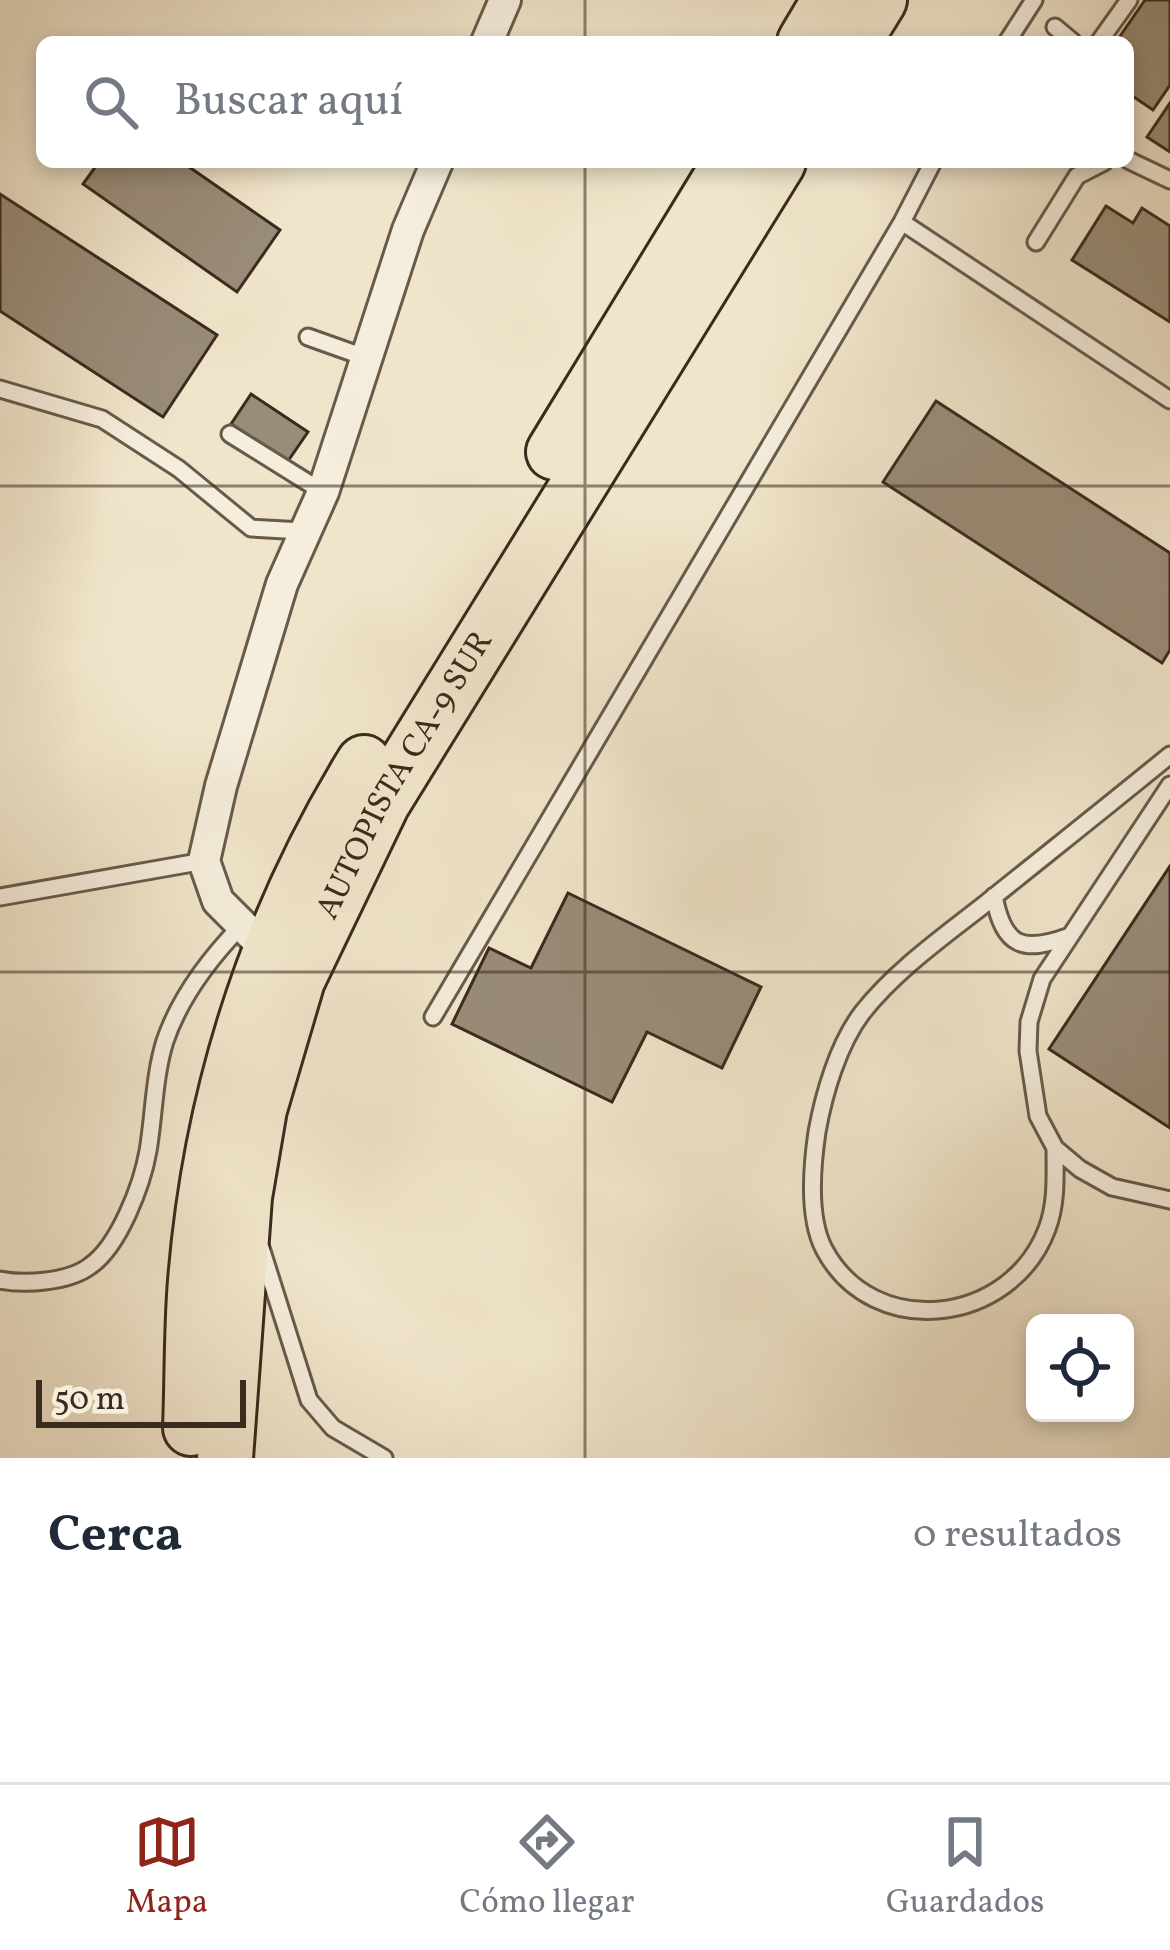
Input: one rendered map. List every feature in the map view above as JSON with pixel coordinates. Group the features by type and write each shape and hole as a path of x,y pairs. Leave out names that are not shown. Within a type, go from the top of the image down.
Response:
{"highway":[{"path":"809,36 830,0"},
{"path":"857,36 879,0"},
{"name":"AUTOPISTA CA-9 SUR","path":"190,1458 196,1279 222,1108 247,1012 254,939 297,886 357,775 727,168"},
{"name":"AUTOPISTA CA-9 SUR","path":"225,1458 244,1198 259,1109 298,980 382,803 774,168"}],"street":[{"path":"490,36 505,0"},
{"path":"254,939 218,901 204,861 247,695 302,531 323,492 408,230 434,168"}],"lane":[{"path":"1011,36 1034,0"},
{"path":"1104,36 1129,0"},
{"path":"1055,27 1066,36"},
{"path":"1134,163 1170,180"},
{"path":"433,1016 930,168"},
{"path":"1036,242 1077,176 1092,168"},
{"path":"902,222 1170,400"},
{"path":"308,338 367,358"},
{"path":"0,389 102,419 179,469 251,528 302,531"},
{"path":"230,434 323,492"},
{"path":"1055,1148 1055,1194 1048,1228 1034,1257 997,1293 958,1311 899,1308 860,1295 821,1244 813,1169 817,1137 824,1098 860,1015 912,962 1170,754"},
{"path":"1170,784 1042,979 1029,1022 1028,1051 1038,1116 1055,1148 1112,1187 1170,1200"},
{"path":"0,897 204,861"},
{"path":"994,896 1007,936 1024,945 1041,946 1070,936"},
{"path":"0,1280 38,1280 90,1267 121,1228 148,1153 165,1042 206,962 254,939"},
{"path":"244,1198 309,1400 334,1428 384,1458"}],"building":[{"path":"1145,0 1170,0 1170,85 1153,110 1134,97 1134,36 1120,36"},
{"path":"1170,103 1170,152 1147,137"},
{"path":"95,168 191,168 280,230 237,292 83,184"},
{"path":"0,194 217,335 163,417 0,311"},
{"path":"1106,206 1133,223 1142,208 1170,226 1170,322 1072,260"},
{"path":"251,394 308,432 288,461 231,424"},
{"path":"936,401 1170,553 1170,650 1162,663 883,482"},
{"path":"1170,866 1170,1128 1049,1049"},
{"path":"568,893 761,987 722,1068 647,1032 612,1102 452,1024 489,948 531,968"}]}
